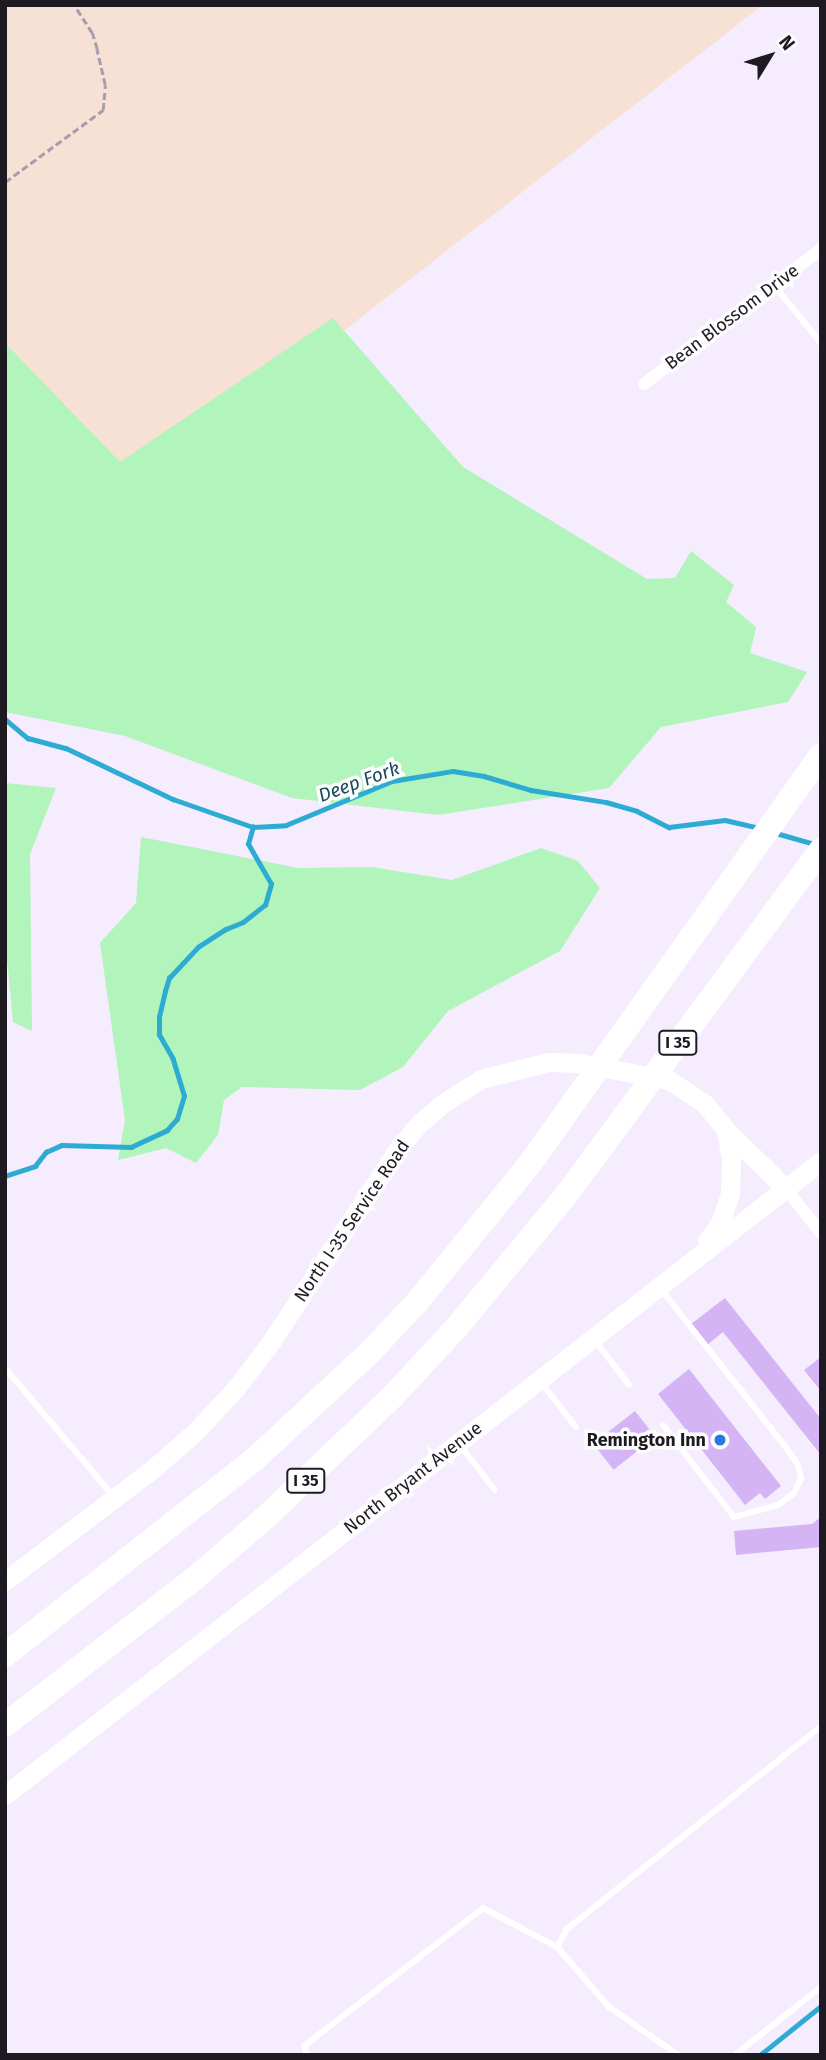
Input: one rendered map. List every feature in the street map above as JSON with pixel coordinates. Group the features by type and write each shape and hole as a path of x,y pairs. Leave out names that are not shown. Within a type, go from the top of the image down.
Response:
{"highway":[{"path":"5,1655 244,1468 314,1405 418,1301 529,1165 821,755"},
{"name":"I 35","path":"5,1725 194,1579 330,1459 457,1327 567,1194 821,849"},
{"path":"789,891 821,856"}],"main road":[{"name":"North I-35 Service Road","path":"5,1581 195,1432 236,1388 271,1342 397,1150 420,1123 465,1087 519,1067 549,1062 580,1063 668,1080 705,1104 726,1130 786,1189"},
{"path":"682,1268 713,1234 727,1209 732,1175 726,1130"},
{"name":"North Bryant Avenue","path":"5,1795 821,1161"}],"street":[{"name":"Bean Blossom Drive","path":"644,384 821,249"},
{"path":"786,1189 821,1233"}],"lane":[{"path":"774,285 821,343"},
{"path":"659,1286 787,1450 798,1465 801,1479 794,1493 778,1505 734,1517 663,1425"},
{"path":"593,1337 629,1385"},
{"path":"5,1368 115,1497"},
{"path":"539,1380 576,1427"},
{"path":"458,1443 495,1490"},
{"path":"557,1947 567,1929 821,1726"},
{"path":"306,2055 304,2046 483,1908 557,1947 609,2007 678,2055"},
{"path":"734,2055 821,1987"}],"path":[{"path":"5,182 103,110 105,85 97,49 92,33 74,5"}],"shaded area":[{"path":"5,5 763,5 5,594"}],"green space":[{"path":"333,318 463,467 647,579 675,578 691,551 734,585 726,602 756,627 750,653 807,672 788,702 661,727 609,788 438,815 292,798 125,736 5,712 5,343 120,462"},
{"path":"5,783 56,788 30,854 32,1031 13,1022 5,937"},
{"path":"141,837 298,868 372,867 452,880 541,848 578,861 600,888 560,951 448,1011 403,1067 360,1090 242,1087 224,1100 218,1135 196,1163 166,1148 118,1160 125,1120 100,943 136,903"}],"building":[{"path":"725,1298 821,1419 821,1455 723,1332 707,1345 691,1324"},
{"path":"821,1357 821,1391 804,1370"},
{"name":"Remington Inn","path":"689,1369 781,1486 765,1499 760,1493 745,1505 658,1394"},
{"path":"635,1411 655,1437 614,1470 593,1444"},
{"path":"821,1517 821,1547 736,1555 734,1531 812,1524"}],"waterway":[{"name":"Deep Fork","path":"5,719 28,738 66,748 173,799 253,827 286,825 392,781 453,771 484,776 531,790 606,802 637,811 669,827 725,820 761,828"},
{"path":"5,1176 35,1166 46,1152 62,1145 131,1147 167,1130 177,1119 184,1096 173,1059 159,1035 159,1017 165,991 169,978 198,947 226,929 243,922 265,905 271,884 248,844 253,827"},
{"name":"Deep Fork","path":"776,833 815,844"},
{"path":"760,2055 821,2006"}],"place":[{"name":"Remington Inn","path":"720,1440"}]}
